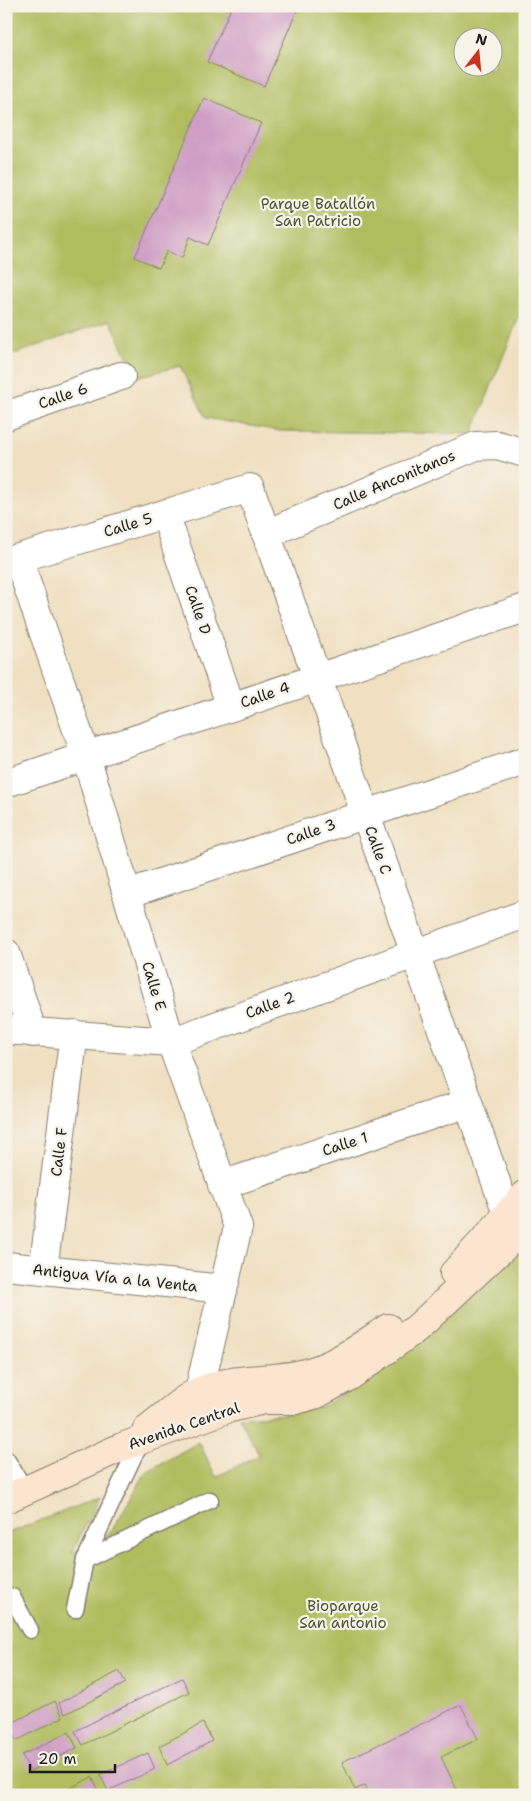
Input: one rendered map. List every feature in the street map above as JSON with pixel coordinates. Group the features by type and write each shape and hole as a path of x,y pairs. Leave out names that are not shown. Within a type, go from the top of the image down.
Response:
{"street":[{"name":"Calle 6","path":"6,416 120,376"},
{"name":"Calle Anconitanos","path":"266,534 476,446 497,445 525,453"},
{"name":"Calle C","path":"250,488 468,1103 519,1212"},
{"name":"Calle 5","path":"12,560 250,488"},
{"name":"Calle D","path":"165,514 231,707"},
{"name":"Calle E","path":"12,560 86,756 171,1042 238,1227 223,1289 203,1403"},
{"name":"Calle 4","path":"6,783 525,608"},
{"name":"Calle 3","path":"127,894 525,760"},
{"name":"Calle 2","path":"6,1030 171,1042 415,952 525,914"},
{"path":"6,953 33,1033"},
{"name":"Calle F","path":"43,1270 74,1034"},
{"name":"Calle 1","path":"222,1185 468,1103"},
{"name":"Avenida Central","path":"16,1494 135,1440 203,1403 227,1409 264,1400 296,1400 317,1394 350,1376 416,1328 519,1212"},
{"name":"Antigua Vía a la Venta","path":"6,1266 223,1289"}],"lane":[{"path":"75,1609 86,1560 135,1440"},
{"path":"6,1459 16,1494"},
{"path":"86,1560 210,1500"},
{"path":"6,1596 12,1597 30,1630"}],"green space":[{"name":"Parque Batallón San Patricio","path":"6,6 525,6 525,302 472,434 280,431 206,418 180,366 137,377 110,320 6,357"},
{"name":"Bioparque San antonio","path":"525,1249 525,1795 6,1795 6,1589 12,1585 6,1584 6,1534 100,1497 72,1553 111,1532 146,1472 199,1442 216,1477 259,1455 239,1417 288,1414 323,1406 375,1376"}],"building":[{"path":"232,6 299,6 264,86 207,62"},
{"path":"204,98 261,123 208,245 190,237 182,258 167,251 159,268 135,257"},
{"path":"119,1671 126,1683 65,1714 59,1703"},
{"path":"182,1678 189,1692 83,1745 75,1731"},
{"path":"55,1701 63,1717 16,1741 8,1725"},
{"path":"461,1705 478,1739 441,1757 457,1790 446,1795 370,1795 365,1785 355,1790 342,1762"},
{"path":"203,1723 212,1741 167,1765 159,1746"},
{"path":"69,1732 77,1748 30,1771 22,1755"},
{"path":"148,1753 155,1769 108,1791 100,1775"},
{"path":"92,1777 101,1795 57,1795"}]}
